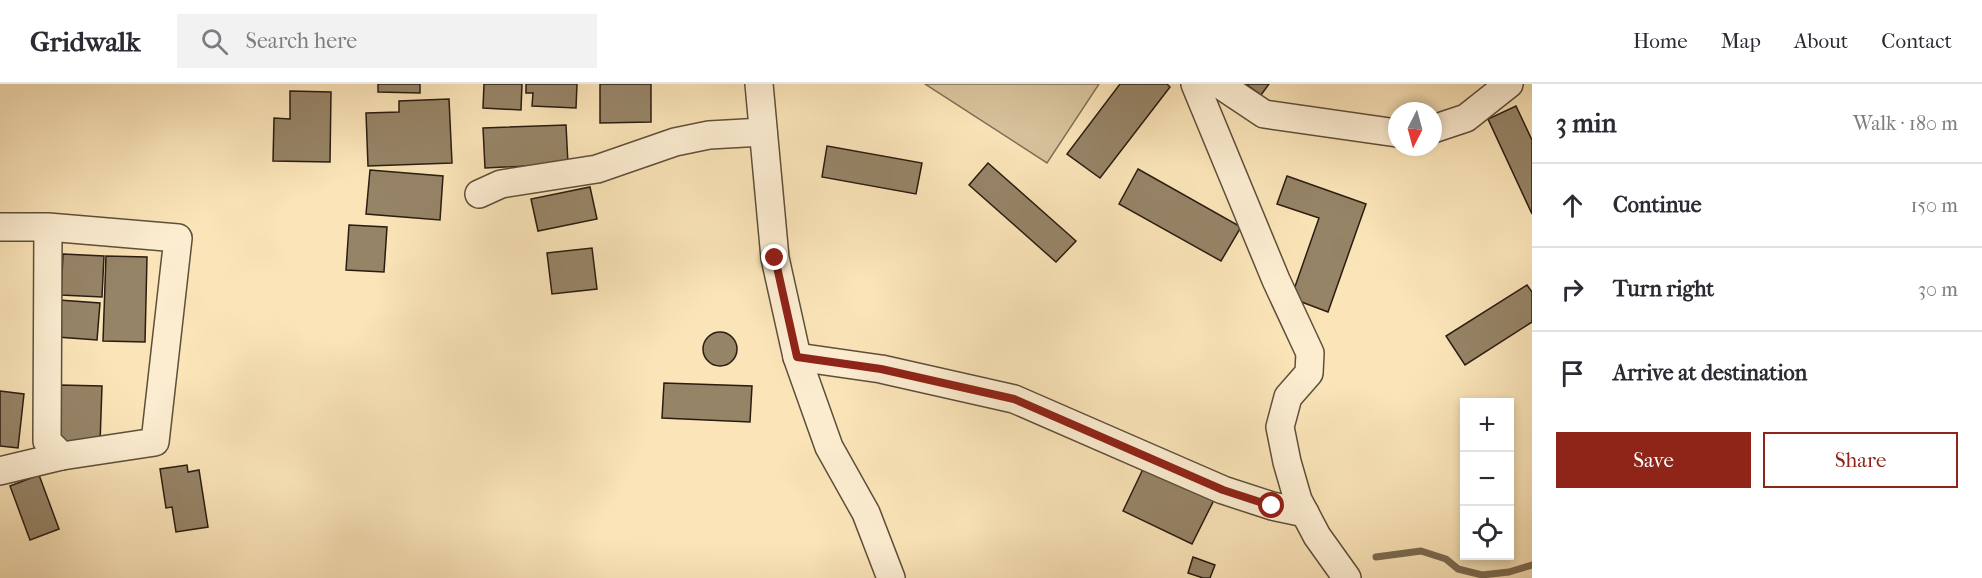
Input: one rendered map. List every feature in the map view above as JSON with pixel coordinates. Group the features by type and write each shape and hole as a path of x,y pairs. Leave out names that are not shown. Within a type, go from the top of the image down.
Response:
{"street":[{"path":"759,84 775,258 797,357 829,447 866,513 891,578"},
{"path":"1195,84 1276,280 1310,353 1309,373 1288,398 1280,427 1298,500 1317,536 1347,578"},
{"path":"1219,84 1264,114 1388,132"},
{"path":"1442,126 1466,118 1509,84"},
{"path":"479,194 501,184 597,169 675,142 709,135 763,132"},
{"path":"0,227 48,227 178,238 155,442 62,456 0,471"},
{"path":"48,227 47,441 62,456"},
{"path":"797,357 881,369 1014,399 1223,490 1272,506 1305,513"}],"shaded area":[{"path":"925,84 1099,84 1047,163"}],"building":[{"path":"378,84 420,84 420,93 378,92"},
{"path":"484,84 522,84 521,110 483,108"},
{"path":"526,84 577,84 576,108 532,106 533,93 526,93"},
{"path":"600,84 651,84 651,122 600,123"},
{"path":"1120,84 1167,84 1170,87 1100,178 1067,154"},
{"path":"1246,84 1269,84 1261,95"},
{"path":"290,91 331,92 330,162 273,161 274,118 290,119"},
{"path":"449,99 452,163 368,166 366,113 399,112 399,101"},
{"path":"1516,106 1532,140 1532,214 1488,119"},
{"path":"566,125 568,164 485,168 483,128"},
{"path":"827,146 922,163 916,194 822,177"},
{"path":"988,163 1076,241 1056,262 969,185"},
{"path":"1138,169 1241,227 1221,261 1119,204"},
{"path":"370,170 443,176 440,220 366,214"},
{"path":"1287,176 1366,204 1328,312 1291,298 1319,218 1277,204"},
{"path":"590,187 597,219 538,231 531,199"},
{"path":"349,225 387,227 384,272 346,270"},
{"path":"592,248 597,289 552,294 547,253"},
{"path":"63,254 104,256 102,297 61,295"},
{"path":"106,256 147,257 145,342 103,341"},
{"path":"1527,285 1532,292 1532,322 1465,365 1446,336"},
{"path":"59,300 100,303 97,340 57,337"},
{"path":"720,332 732,337 737,349 732,361 720,366 708,361 703,349 708,337"},
{"path":"664,383 752,386 750,422 662,418"},
{"path":"60,385 102,386 100,443 59,442"},
{"path":"0,391 24,394 18,448 0,446"},
{"path":"187,465 188,472 199,470 208,527 176,532 172,507 166,508 160,469"},
{"path":"1144,467 1214,500 1192,544 1123,511"},
{"path":"39,475 59,529 30,540 10,486"},
{"path":"1193,557 1215,565 1210,578 1188,573"}],"waterway":[{"path":"1376,557 1421,551 1446,559 1458,569 1482,575 1509,572 1532,565"}],"route":[{"path":"775,258 797,357 881,369 1014,399 1223,490 1272,506"}]}
